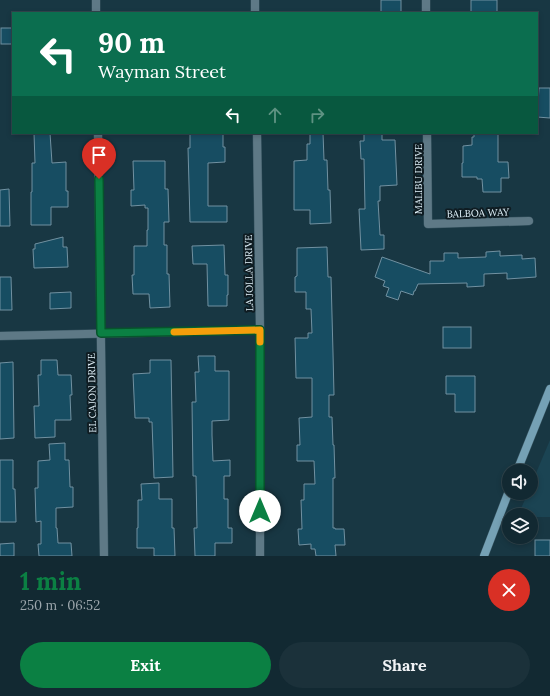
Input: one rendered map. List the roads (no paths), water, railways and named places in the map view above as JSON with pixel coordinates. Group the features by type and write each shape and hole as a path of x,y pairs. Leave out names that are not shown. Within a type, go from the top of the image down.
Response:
{"street":[{"path":"96,0 96,12"},
{"path":"255,0 255,12"},
{"path":"426,0 426,12"},
{"name":"EL CAJON DRIVE","path":"98,134 104,556"},
{"name":"LA JOLLA DRIVE","path":"257,134 260,330 260,556"},
{"name":"MALIBU DRIVE","path":"427,134 428,224"},
{"name":"BALBOA WAY","path":"428,224 529,221"},
{"path":"0,336 260,330"},
{"path":"520,464 550,389"},
{"path":"484,556 506,500"}]}
